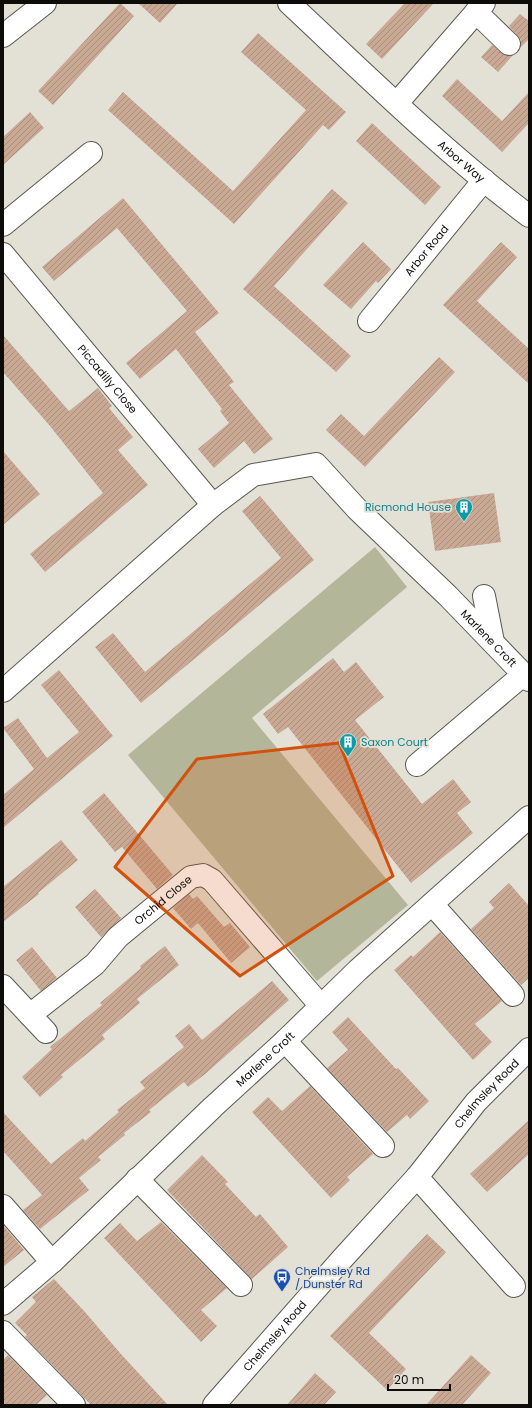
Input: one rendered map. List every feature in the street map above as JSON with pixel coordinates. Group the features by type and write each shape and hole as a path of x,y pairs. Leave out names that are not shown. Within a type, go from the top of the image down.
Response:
{"street":[{"path":"3,36 45,3"},
{"name":"Arbor Way","path":"289,3 397,103 484,180 529,216"},
{"path":"397,103 480,7 509,44"},
{"path":"3,225 91,153"},
{"name":"Arbor Road","path":"369,321 484,180"},
{"name":"Piccadilly Close","path":"3,254 213,505"},
{"name":"Marlene Croft","path":"213,505 253,475 316,464 357,509 448,596 526,677"},
{"path":"3,691 213,505"},
{"path":"484,596 493,642"},
{"path":"418,765 526,677"},
{"name":"Marlene Croft","path":"3,1304 52,1262 137,1179 321,1006 529,817"},
{"name":"Orchid Close","path":"30,1015 96,964 118,937 191,877 203,876 212,880 321,1006"},
{"path":"432,904 513,995"},
{"path":"3,986 46,1032"},
{"path":"285,1041 383,1146"},
{"name":"Chelmsley Road","path":"214,1405 416,1177 476,1102 529,1049"},
{"path":"416,1177 514,1286"},
{"path":"137,1179 241,1285"},
{"path":"3,1206 52,1262"},
{"path":"3,1332 74,1405"}],"highlighted area":[{"path":"339,743 393,876 240,976 115,867 197,759"}],"green space":[{"path":"375,547 407,587 252,718 408,905 317,981 128,755"}],"building":[{"path":"120,3 134,16 53,105 38,91"},
{"path":"138,3 178,3 160,23"},
{"path":"405,3 434,3 382,59 366,44"},
{"path":"520,14 529,21 529,39 521,47 521,40 509,26"},
{"path":"258,33 346,112 329,130 323,125 234,224 108,110 123,92 233,191 306,110 241,52"},
{"path":"492,45 506,56 513,55 498,72 481,57"},
{"path":"457,79 502,121 529,92 529,123 502,152 442,96"},
{"path":"30,112 44,128 3,165 3,137"},
{"path":"372,123 441,187 425,205 356,141"},
{"path":"332,189 348,203 274,286 351,356 336,372 243,289"},
{"path":"123,198 219,313 195,332 234,382 229,385 273,439 254,454 244,441 214,468 198,449 229,423 220,411 222,409 176,349 140,379 126,363 187,311 117,228 54,281 42,267"},
{"path":"363,242 391,269 378,283 376,281 351,309 323,285"},
{"path":"501,242 517,257 477,301 529,349 529,384 443,305"},
{"path":"3,335 69,411 98,388 112,406 109,408 133,437 118,450 148,485 45,572 30,554 103,493 50,426 3,372"},
{"path":"439,357 455,372 365,467 326,430 341,414 364,436"},
{"path":"3,451 40,494 3,525"},
{"name":"Ricmond House","path":"494,493 501,542 435,551 428,502"},
{"path":"260,496 314,560 141,703 95,647 113,633 145,672 281,558 242,511"},
{"name":"Saxon Court","path":"333,658 344,672 356,662 384,697 355,720 422,804 453,779 471,802 457,813 473,833 411,883 288,727 278,734 263,714"},
{"path":"59,670 113,736 3,828 3,795 34,769 3,728 18,718 47,758 79,732 41,685"},
{"path":"104,793 173,875 157,889 122,847 115,852 82,812"},
{"path":"61,840 78,860 38,893 39,894 3,922 3,887"},
{"path":"509,883 529,906 529,978 521,985 471,929 494,908 489,902"},
{"path":"95,889 121,918 101,937 75,907"},
{"path":"189,894 193,899 197,896 224,927 230,923 250,947 231,963 198,923 191,929 173,908"},
{"path":"440,932 502,1001 475,1024 492,1042 473,1060 394,970 411,955 413,957"},
{"path":"165,946 179,965 137,999 140,1003 102,1035 105,1039 61,1075 63,1077 40,1097 22,1077 52,1049 50,1047 102,1005 100,1003 141,968 140,966"},
{"path":"32,947 57,978 41,991 16,960"},
{"path":"272,981 289,1000 204,1075 188,1087 184,1082 149,1110 151,1112 124,1133 125,1135 98,1157 101,1160 79,1178 89,1190 40,1229 23,1210 42,1195 3,1151 3,1112 51,1164 83,1138 85,1141 119,1112 117,1110 145,1088 140,1082 184,1047 175,1036 189,1024 202,1040"},
{"path":"348,1017 396,1069 398,1068 429,1101 410,1119 407,1115 387,1132 327,1068 348,1050 332,1032"},
{"path":"310,1086 373,1154 347,1177 350,1180 331,1198 252,1112 268,1097 282,1111"},
{"path":"529,1120 529,1154 487,1192 470,1174"},
{"path":"202,1155 228,1182 225,1184 256,1217 260,1214 288,1247 252,1279 167,1190"},
{"path":"161,1222 227,1288 201,1310 217,1326 201,1342 104,1238 120,1223 137,1241"},
{"path":"3,1225 24,1250 3,1267"},
{"path":"427,1234 446,1252 369,1333 406,1369 387,1390 330,1336"},
{"path":"54,1279 168,1405 91,1405 25,1337 27,1335 15,1323 36,1302 32,1297"},
{"path":"8,1355 47,1395 36,1405 3,1405 3,1360"},
{"path":"471,1355 491,1373 462,1405 426,1405"},
{"path":"315,1373 336,1392 324,1405 287,1405"}],"place":[{"name":"Ricmond House","path":"464,522"},
{"name":"Saxon Court","path":"348,757"},
{"name":"Chelmsley Rd / Dunster Rd","path":"282,1292"}]}
